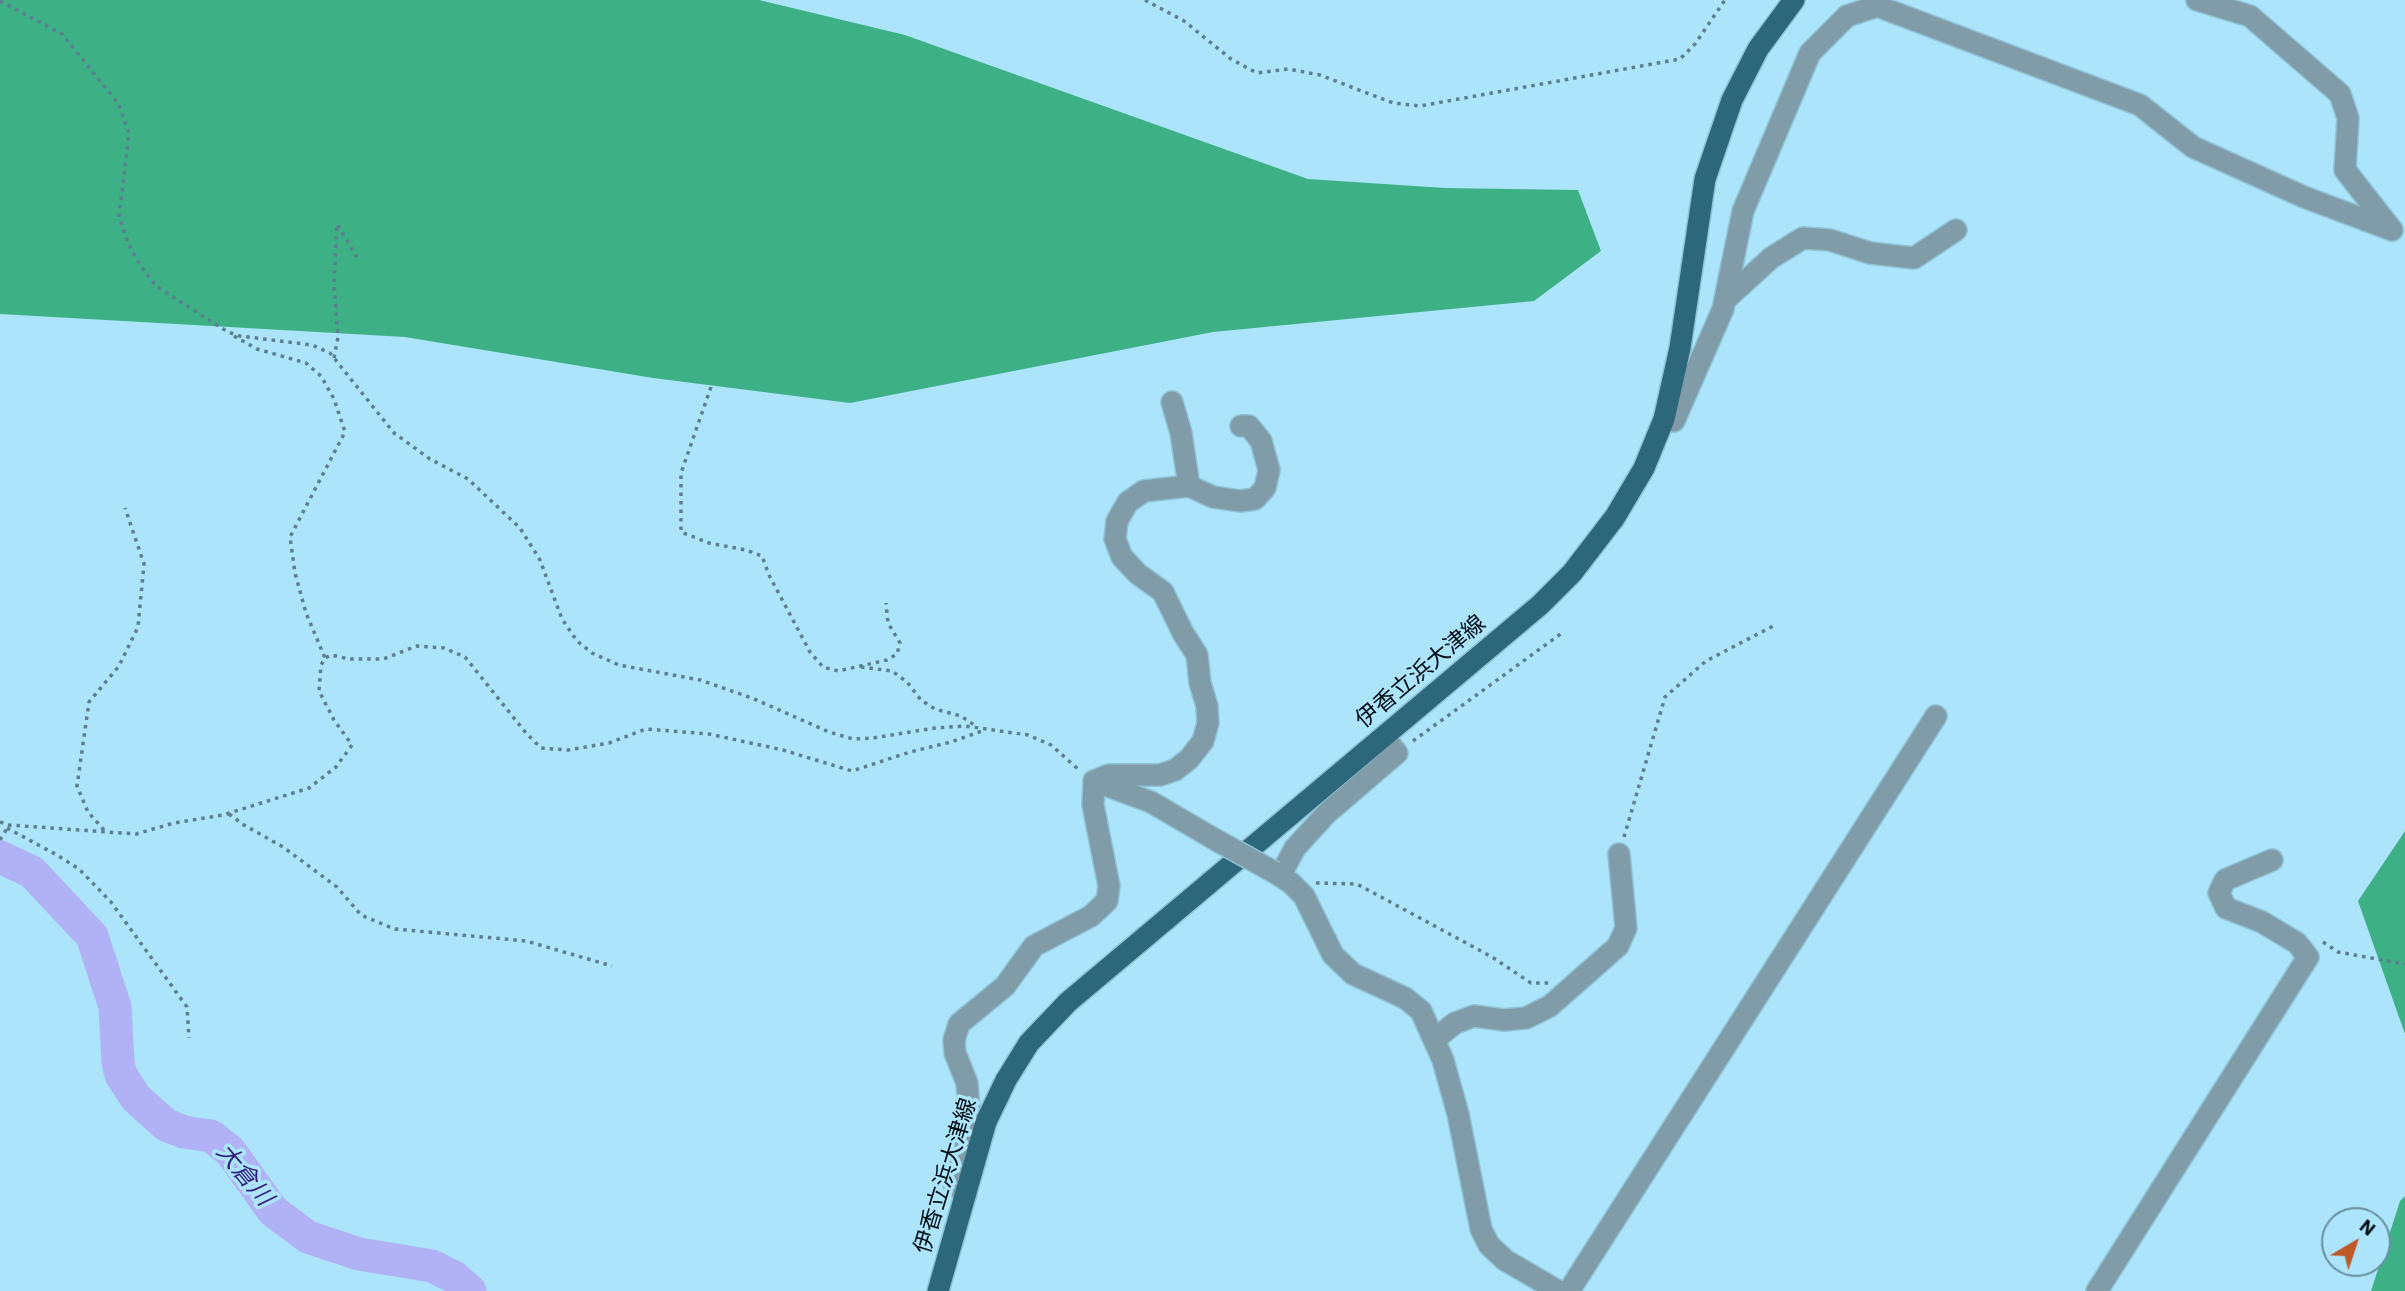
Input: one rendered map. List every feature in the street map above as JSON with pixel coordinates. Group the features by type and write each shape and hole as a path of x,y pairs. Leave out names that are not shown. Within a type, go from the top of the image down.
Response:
{"main road":[{"name":"伊香立浜大津線","path":"938,1291 986,1122 1006,1080 1029,1043 1069,1002 1391,745 1572,573 1615,517 1644,468 1664,419 1680,348 1705,179 1732,100 1758,49 1794,0"}],"street":[{"path":"2197,0 2250,16 2340,94 2348,117 2345,170 2399,230"},
{"path":"1664,419 1674,421 1723,309 1743,211 1810,54 1847,16 1877,3 2140,105 2193,147 2304,197 2399,230"},
{"path":"1725,300 1771,258 1803,239 1830,240 1870,253 1914,258 1956,230"},
{"path":"1172,402 1181,433 1189,486"},
{"path":"1094,781 1109,775 1160,775 1175,770 1189,759 1203,741 1208,723 1198,655 1183,633 1163,592 1138,574 1122,557 1115,539 1117,521 1128,502 1144,491 1189,486 1213,497 1240,501 1255,499 1265,488 1269,470 1261,442 1249,426 1241,426"},
{"path":"1569,1291 1936,716"},
{"path":"1281,877 1294,848 1391,745"},
{"path":"1094,781 1152,802 1281,877 1304,896 1333,955 1353,974 1405,998 1421,1011 1443,1060 1458,1114 1480,1229 1489,1245 1505,1260 1558,1291"},
{"path":"966,1194 954,1184 969,1110 967,1083 955,1053 954,1040 959,1024 1005,986 1034,946 1091,916 1107,901 1109,886 1093,805 1094,781"},
{"path":"1434,1040 1454,1023 1474,1016 1504,1020 1526,1018 1550,1006 1618,946 1626,928 1619,854"},
{"path":"2098,1291 2308,957 2297,943 2262,922 2226,908 2219,893 2225,880 2272,860"}],"path":[{"path":"1145,0 1184,22 1231,59 1257,73 1288,69 1320,75 1393,103 1420,106 1680,60 1695,44 1725,0"},
{"path":"0,1 62,34 118,103 130,133 119,217 129,245 156,286 246,345 306,363 321,376 334,399 345,432 290,537 295,573 306,613 325,658"},
{"path":"334,358 338,337 334,284 337,224 358,259"},
{"path":"228,332 240,336 312,345 334,358 394,433 430,459 468,480 520,528 540,560 562,619 577,641 592,653 619,664 700,680 752,698 829,732 853,739 935,728 979,728 1028,736 1051,745 1094,781"},
{"path":"711,387 681,473 681,532 709,543 762,556 769,575 810,652 823,667 838,671 887,660 897,654 900,643 888,623 886,603"},
{"path":"106,832 88,812 77,786 89,702 119,666 138,627 144,564 125,508"},
{"path":"1619,854 1665,697 1706,662 1777,624"},
{"path":"1391,745 1562,633"},
{"path":"8,827 136,834 174,823 229,814 309,788 336,768 352,745 334,720 319,691 321,665 325,658 331,655 349,659 383,659 417,646 444,648 465,657 541,748 568,750 609,743 646,729 709,734 783,750 852,771 986,729"},
{"path":"857,667 891,671 906,682 920,700 935,709 961,716 979,728"},
{"path":"229,814 284,847 337,887 361,915 395,929 526,941 612,966"},
{"path":"0,822 79,869 111,902 187,1007 189,1038"},
{"path":"0,840 8,827"},
{"path":"1281,877 1357,884 1492,957 1531,983 1548,984 1557,975"},
{"path":"2316,939 2338,951 2405,964"}],"green space":[{"path":"0,0 759,0 905,35 1308,179 1445,188 1578,190 1601,251 1534,301 1213,332 850,403 653,378 405,337 0,314"},
{"path":"2405,831 2405,1034 2358,901"},
{"path":"2405,1196 2405,1291 2371,1291 2376,1277 2391,1277 2391,1229 2400,1201"}],"waterway":[{"name":"大倉川","path":"0,857 32,872 92,936 115,1007 121,1075 136,1098 166,1125 184,1132 211,1136 230,1151 273,1211 308,1237 359,1254 432,1266 454,1277 470,1291"}]}
